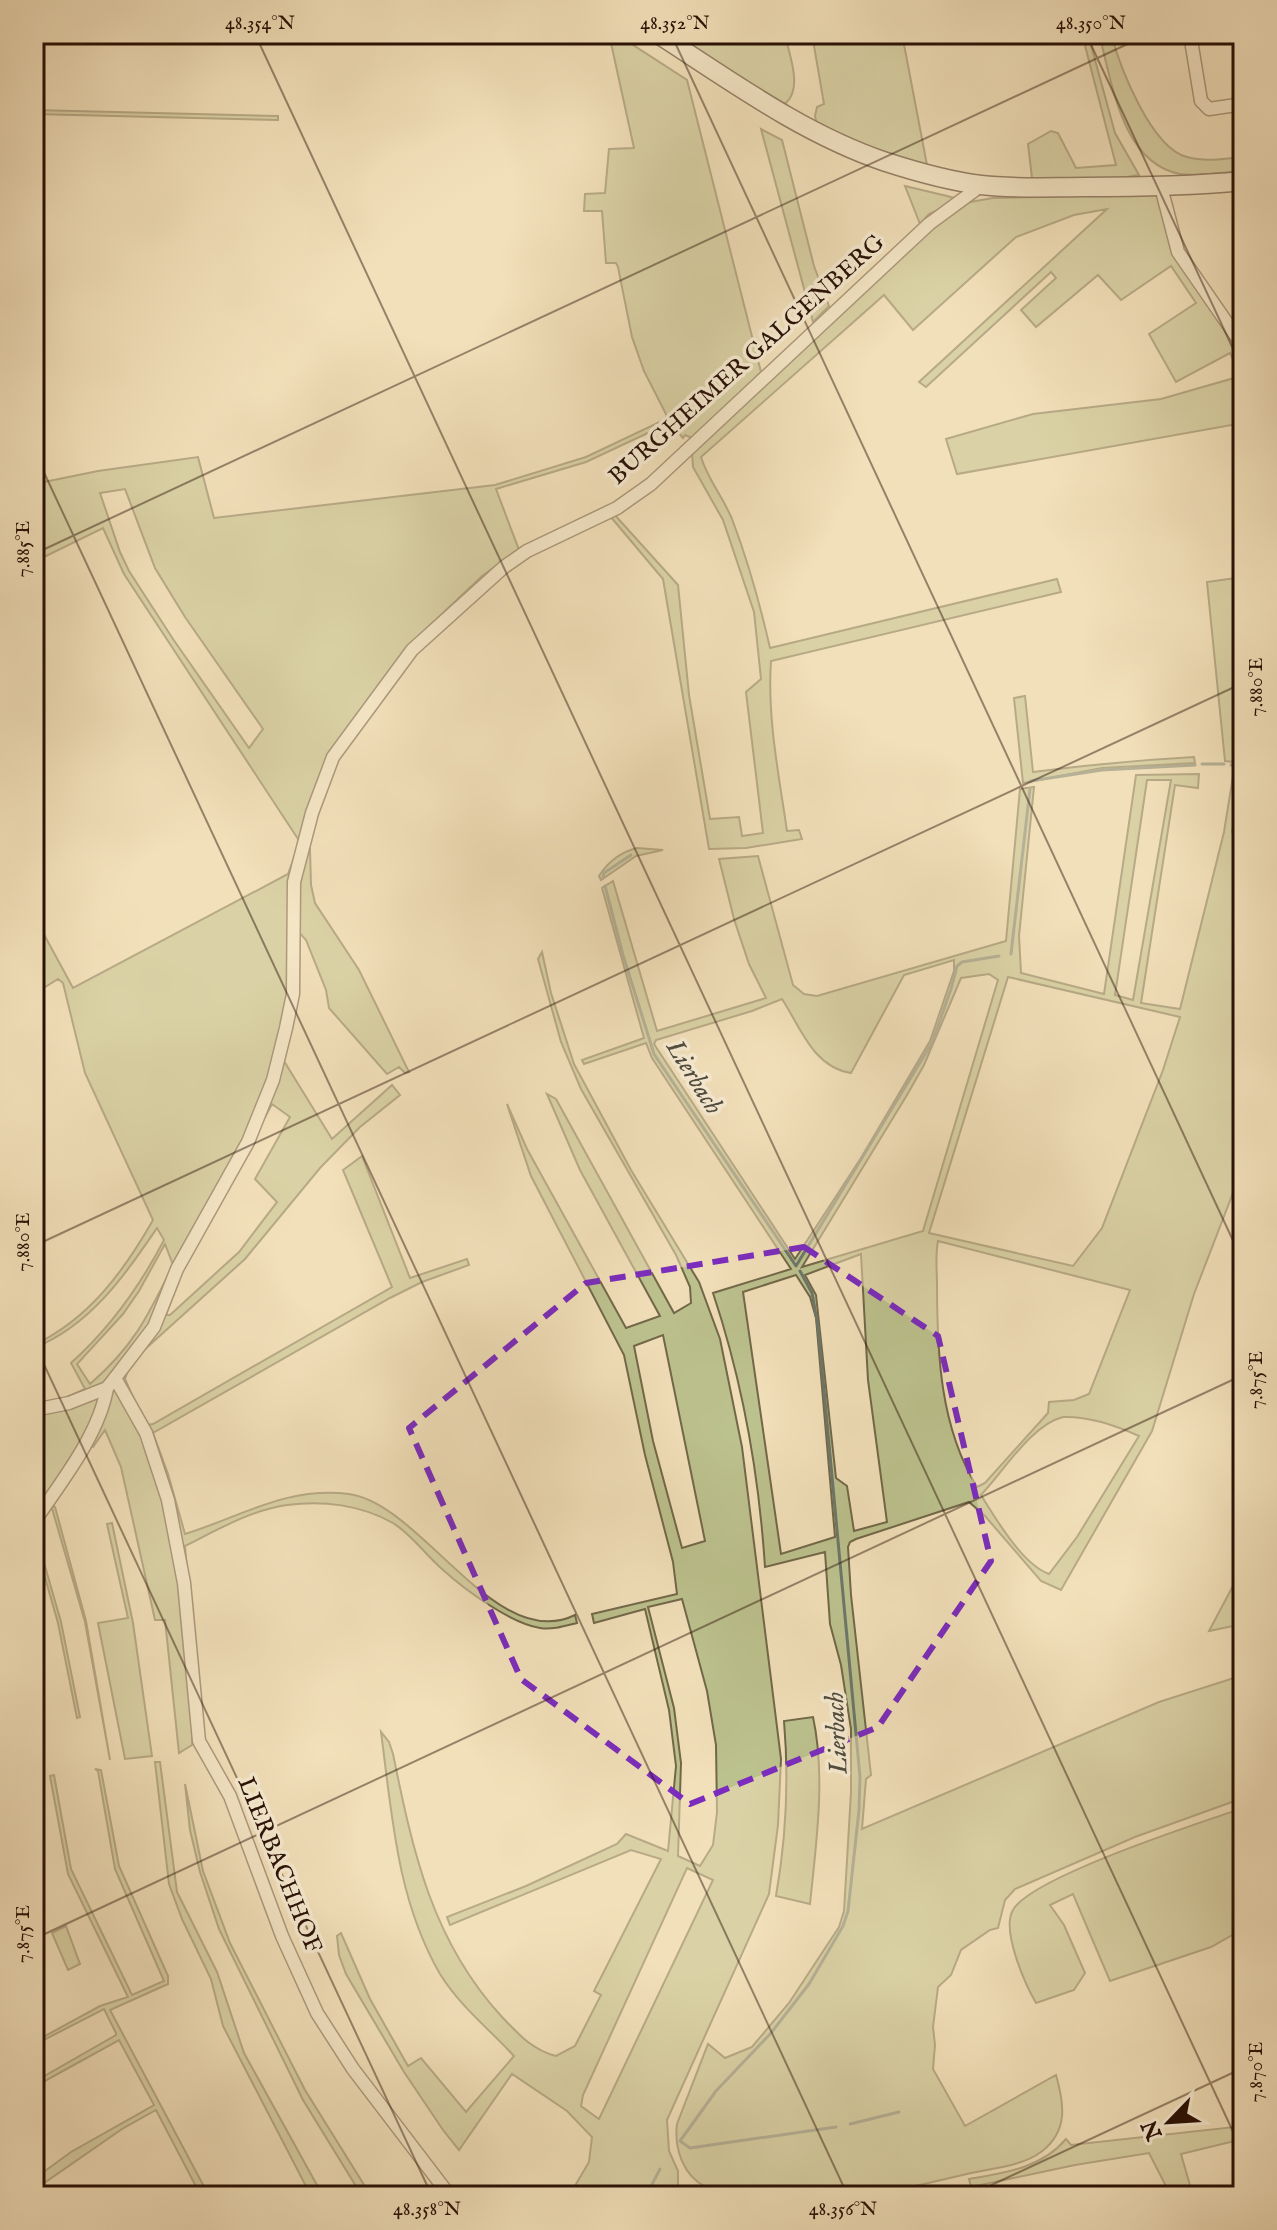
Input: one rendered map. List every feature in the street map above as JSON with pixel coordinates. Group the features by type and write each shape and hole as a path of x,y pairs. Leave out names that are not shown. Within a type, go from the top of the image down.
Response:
{"street":[{"path":"658,34 773,108 831,139 884,162 930,175 982,185 1035,187 1161,187 1243,181"},
{"path":"1190,34 1201,101 1209,109 1243,104"},
{"path":"1242,34 1243,41"},
{"name":"BURGHEIMER GALGENBERG","path":"111,1383 154,1327 177,1269 248,1142 263,1107 293,994 294,882 312,813 333,757 412,650 468,598 527,551 617,508 651,484 929,224 982,185"},
{"path":"1161,187 1178,252 1243,346"},
{"path":"34,1410 49,1409 89,1395 111,1383"},
{"path":"34,1522 81,1451 111,1383"},
{"name":"LIERBACHHOF","path":"111,1383 146,1433 171,1515 184,1583 199,1741 230,1796 282,1936 317,2013 353,2069 450,2196"},
{"path":"89,1395 100,1409"}],"highlighted area":[{"path":"804,1247 938,1336 991,1561 878,1727 690,1804 521,1679 409,1428 586,1283"}],"green space":[{"path":"609,34 616,34 687,80 761,372 694,439 685,435 683,438 671,424 667,424 586,462 496,489 519,550 482,576 422,633 330,756 307,849 310,849 315,903 359,970 409,1072 405,1073 399,1067 387,1074 329,1008 326,990 306,940 298,931 284,1061 332,1139 392,1085 400,1095 360,1127 320,1168 245,1259 143,1351 129,1367 125,1379 144,1422 153,1424 392,1287 343,1170 362,1156 410,1278 467,1259 469,1265 422,1282 390,1298 153,1433 185,1534 284,1499 305,1494 349,1494 376,1504 404,1523 488,1596 517,1614 546,1621 575,1615 577,1623 540,1628 515,1620 475,1596 400,1528 368,1512 342,1505 314,1503 260,1511 185,1546 196,1680 192,1745 179,1753 165,1620 155,1620 121,1467 105,1430 93,1447 81,1440 34,1515 34,1406 54,1403 85,1389 71,1363 123,1306 164,1240 157,1228 119,1281 89,1313 34,1348 34,1345 72,1322 103,1292 153,1220 85,1073 63,983 58,979 34,994 34,916 73,988 288,874 300,842 124,574 103,528 34,562 34,484 98,471 198,457 214,518 495,485 586,457 662,421 667,416 644,371 632,337 618,267 616,263 606,263 602,211 584,211 585,194 605,193 609,149 634,148","holes":["125,489 155,568 263,729 249,748 129,571 100,493","272,1104 290,1117 255,1179 277,1202 239,1252 170,1315 166,1315 183,1270","165,1244 173,1265 156,1300 129,1343 90,1384 77,1364 123,1314"]},
{"path":"670,34 785,34 794,80 791,96 786,103 781,103"},
{"path":"812,34 902,34 927,165 881,153 817,126 817,107 824,104"},
{"path":"1082,34 1088,34 1115,133 1139,175 1113,179 1032,178 1028,144 1051,131 1058,133 1076,168 1116,165"},
{"path":"1099,34 1111,34 1139,104 1161,139 1174,150 1194,159 1243,157 1243,171 1180,174 1160,167 1144,154 1122,118"},
{"path":"34,110 278,116 278,120 34,114"},
{"path":"761,129 782,140 814,266 829,306 813,322"},
{"path":"905,186 954,198 953,203 929,214 920,224"},
{"path":"1158,194 1173,250 1243,353 1243,423 957,474 946,439 1033,414 1161,399 1241,376 1230,353 1176,382 1149,334 1196,303 1171,266 1121,300 1098,275 1036,327 1021,310 1056,278 1051,272 926,387 919,382 1107,209 1074,215 1016,237 913,330 884,295 701,457 738,535 770,648 1057,579 1061,592 771,661 772,725 787,831 799,830 802,839 746,848 709,849 663,579 610,516 614,514 678,585 689,695 710,819 739,817 742,836 763,833 746,692 761,679 754,612 723,520 693,467 692,453 873,279 939,223 970,202 993,198"},
{"path":"1243,577 1243,763 1225,761 1207,582"},
{"path":"1025,696 1033,772 1194,757 1195,763 1102,768 1023,783 1014,698"},
{"path":"1199,774 1198,788 1175,785 1141,1003 1180,1009 1224,832 1233,776 1243,777 1232,832 1243,834 1243,1167 1194,1294 1152,1431 1061,1590 1041,1581 969,1502 850,1542 851,1595 871,1775 866,1779 862,1829 1159,1702 1243,1675 1243,1798 1135,1837 1015,1889 1005,1900 998,1928 961,1950 951,1975 938,1987 933,2027 933,2069 965,2126 1056,2075 1062,2116 1056,2135 1041,2152 1008,2166 863,2195 743,2194 713,2190 698,2182 686,2169 677,2142 677,2124 708,2044 725,2058 752,2047 789,2003 839,1927 844,1911 851,1792 851,1729 841,1665 830,1624 825,1552 765,1567 748,1428 733,1360 713,1293 791,1269 652,1058 646,1043 584,1064 582,1060 644,1038 602,888 613,881 657,1031 766,998 749,964 719,859 758,856 793,985 804,994 817,996 1006,941 1020,789 1034,787 1019,936 1021,973 1104,994 1136,775","holes":["1147,780 1171,780 1133,1000 1115,995","954,960 954,971 930,1041 861,1158 795,1259 654,1044 656,1040 782,999 817,1055 838,1069 851,1073 904,975","989,974 998,980 923,1231 802,1267 924,1065 961,978","1008,977 1180,1017 1163,1070 1102,1228 1073,1266 929,1233","938,1241 1130,1290 1089,1394 1074,1400 1049,1402 1048,1413 985,1483 977,1487 955,1440 943,1389 938,1336","861,1254 868,1380 887,1522 854,1531 847,1486 836,1478 816,1295 805,1275","796,1275 810,1297 816,1318 835,1537 781,1554 743,1292","1063,1417 1073,1417 1102,1422 1139,1436 1077,1537 1049,1574 1020,1551 981,1495 1040,1429"]},
{"path":"637,848 663,850 636,856 601,880 599,876 611,862"},
{"path":"542,952 551,993 574,1064 631,1170 699,1282 720,1339 742,1447 781,1759 778,1825 769,1894 667,2120 669,2151 678,2171 678,2196 569,2196 589,2162 592,2137 567,2111 512,2074 459,2150 404,2072 346,1974 339,1955 337,1936 341,1933 370,1999 408,2066 421,2058 466,2112 514,2056 456,1996 440,1974 414,1917 398,1856 381,1732 393,1754 409,1826 429,1894 458,1958 502,2017 540,2050 556,2056 575,2046 601,1995 594,1991 661,1859 631,1850 450,1925 447,1917 526,1886 617,1844 626,1834 668,1851 676,1766 669,1710 645,1609 594,1623 592,1614 677,1594 673,1562 645,1455 624,1355 531,1176 507,1104 527,1149 626,1328 660,1316 580,1170 547,1094 556,1099 674,1313 691,1303 690,1287 676,1255 581,1089 561,1042 538,959","holes":["663,1335 705,1541 682,1548 653,1441 634,1346","682,1599 707,1691 716,1745 717,1812 713,1845 700,1866 678,1856 681,1763 674,1708 648,1607","687,1868 713,1880 599,2119 581,2106 583,2095"]},
{"path":"51,1505 55,1507 86,1621 110,1760 85,1622"},
{"path":"112,1523 133,1623 152,1756 125,1759 98,1623 128,1618 107,1524"},
{"path":"34,1528 61,1622 80,1717 77,1718 58,1623 34,1539"},
{"path":"1243,1583 1243,1624 1209,1631 1234,1584"},
{"path":"813,1717 819,1787 810,1904 776,1896 786,1809 784,1721"},
{"path":"155,1762 160,1762 177,1892 217,1972 244,2053 323,2196 311,2196 223,2026 211,1979 169,1884"},
{"path":"95,1769 101,1770 119,1866 168,1976 168,1984 110,2010 209,2196 201,2196 156,2110 122,2129 34,2190 34,2179 71,2152 154,2105 119,2040 34,2087 34,2082 116,2033 104,2009 34,2045 34,2042 100,2006 128,1997 68,1874 50,1776 54,1775 71,1869 132,1995 164,1981 115,1869 98,1771"},
{"path":"185,1784 203,1871 230,1943 305,2090 371,2196 362,2196 303,2100 219,1929 190,1830"},
{"path":"1243,1808 1243,1929 1211,1947 1110,1981 1073,1894 1050,1905 1064,1925 1085,1973 1074,1990 1036,2003 1021,1970 1010,1930 1013,1910 1026,1897 1051,1882 1119,1852"},
{"path":"66,1926 80,1964 68,1970 52,1933"},
{"path":"1243,2126 1243,2139 1181,2154 1193,2196 1171,2196 1149,2153 971,2187 969,2179 1034,2163 1066,2139 1071,2145"}],"waterway":[{"path":"1202,764 1224,764"},
{"path":"1030,781 1102,770 1195,765"},
{"path":"1231,765 1243,766"},
{"path":"1011,954 1030,789"},
{"name":"Lierbach","path":"603,878 604,873 631,855"},
{"name":"Lierbach","path":"605,886 654,1054 796,1266 932,1043 957,966 962,962 999,956"},
{"name":"Lierbach","path":"800,1271 812,1293 818,1326 860,1777 848,1911 843,1926 809,1984 771,2033 716,2091 680,2141 690,2148 836,2127"},
{"path":"850,2124 899,2112"},
{"name":"Lierbach","path":"646,2196 660,2169"}]}
